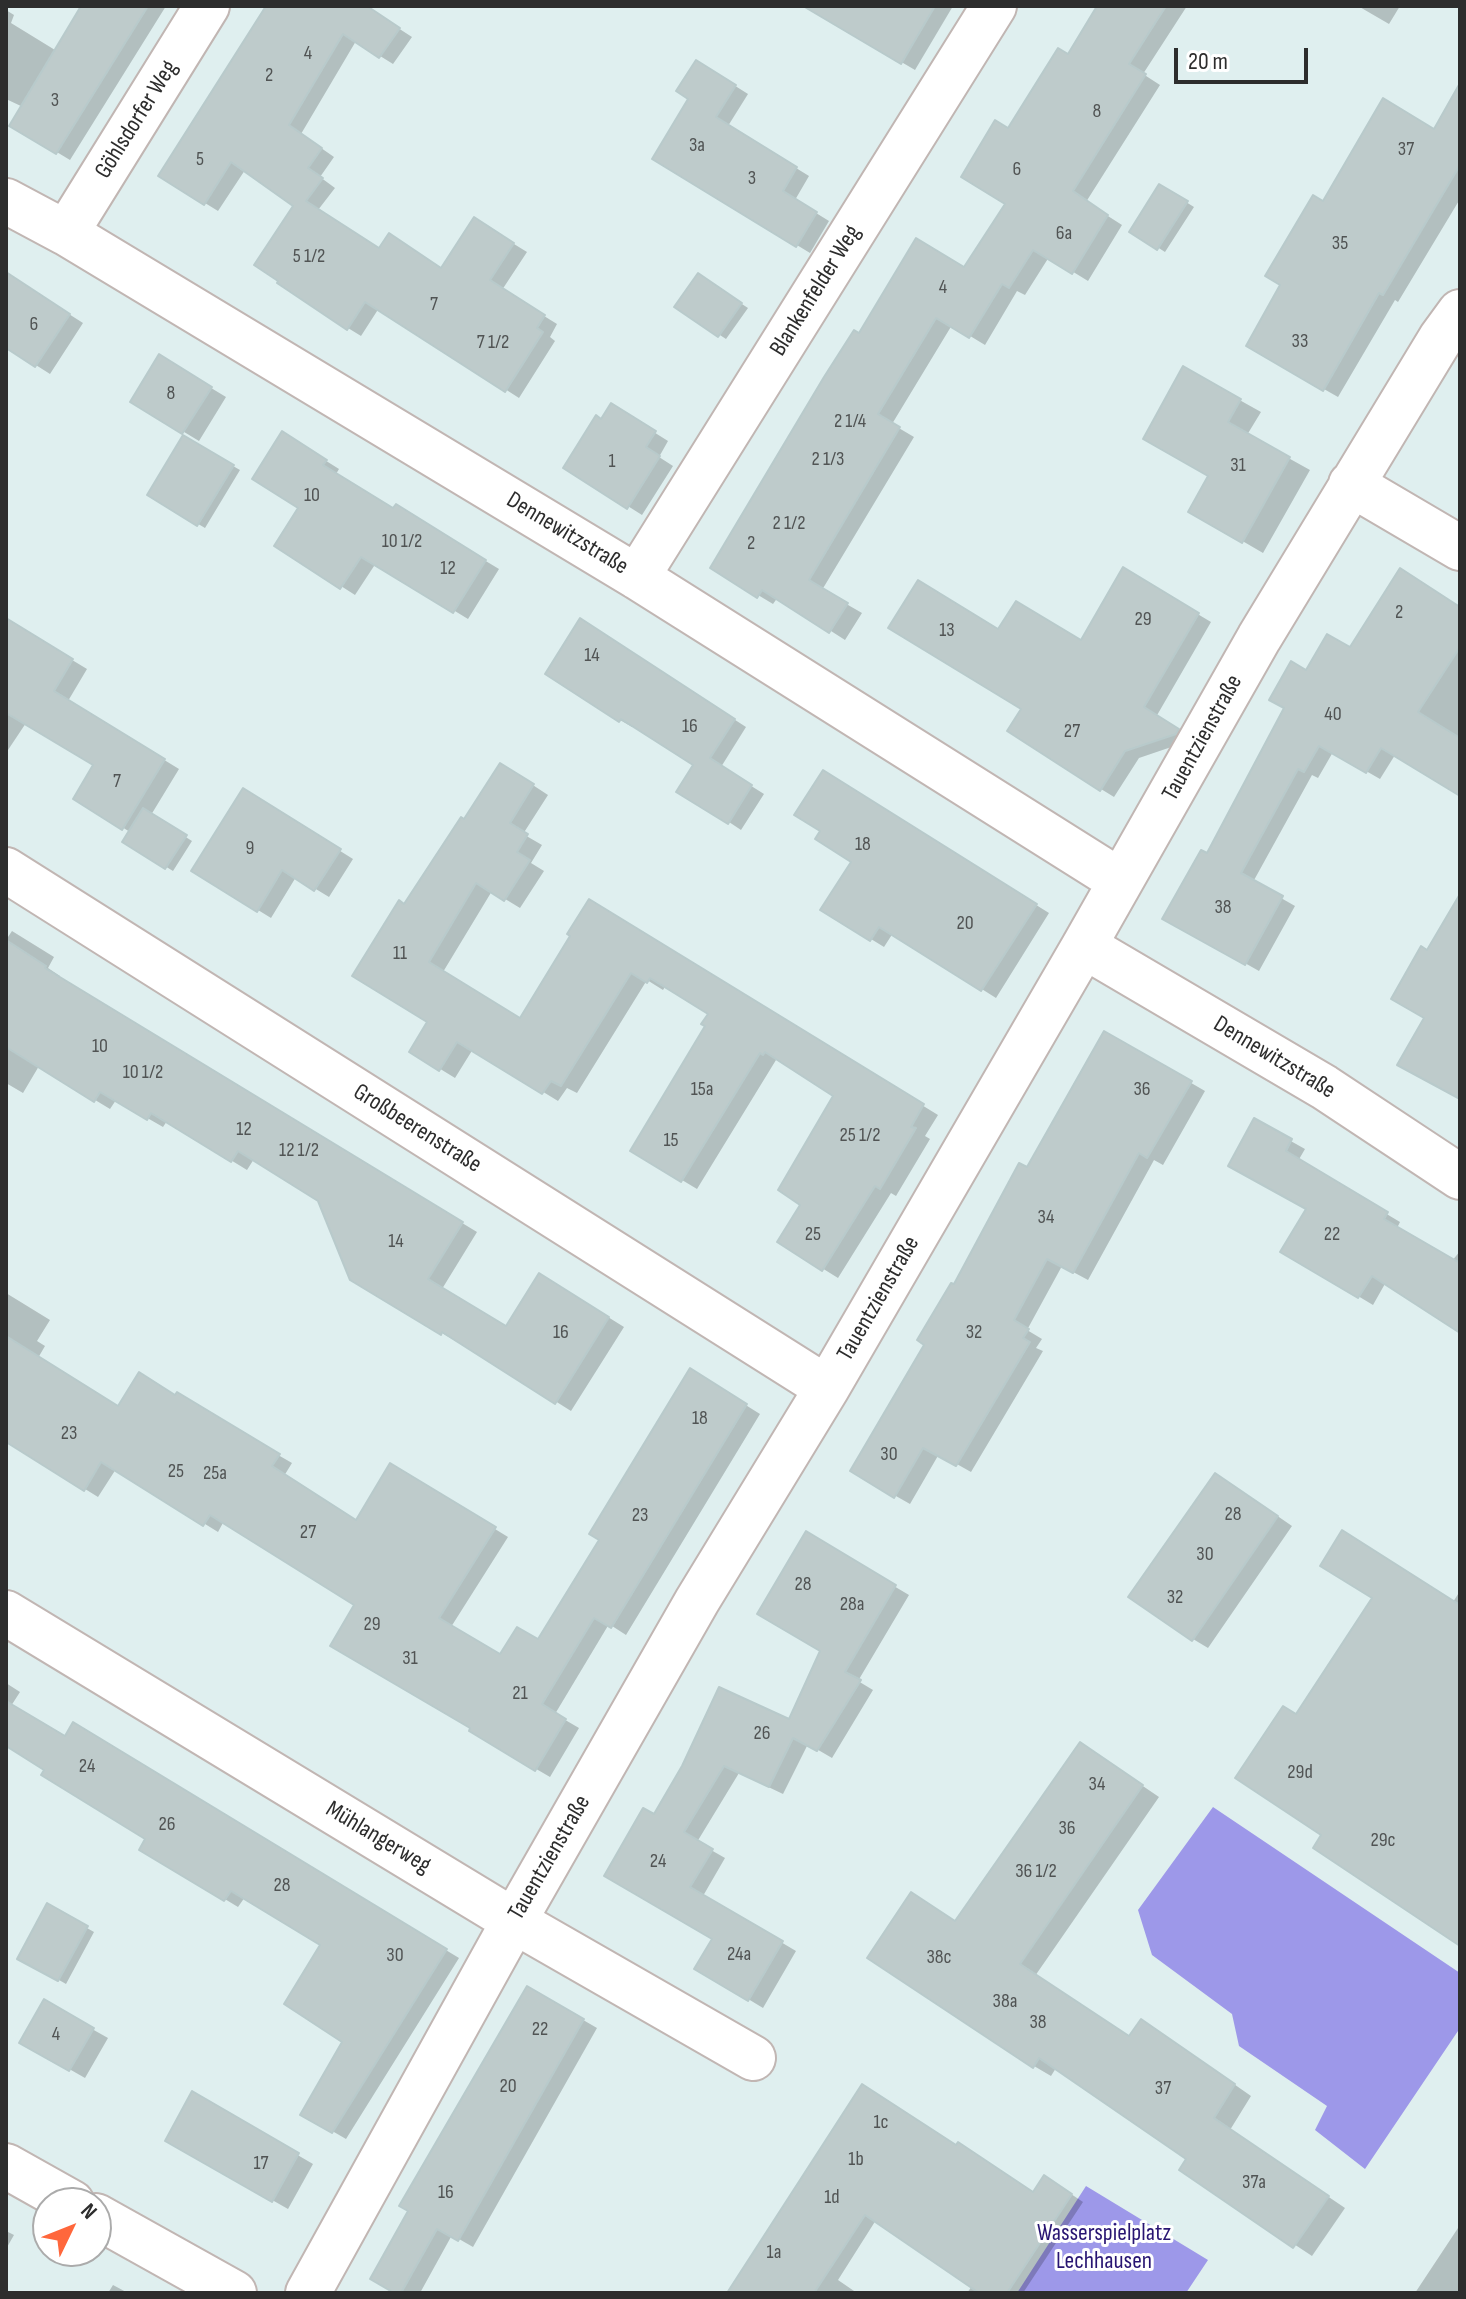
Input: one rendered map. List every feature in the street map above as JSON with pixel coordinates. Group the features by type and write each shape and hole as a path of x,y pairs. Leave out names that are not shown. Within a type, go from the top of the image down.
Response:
{"street":[{"name":"Göhlsdorfer Weg","path":"66,233 207,6"},
{"name":"Blankenfelder Weg","path":"637,577 994,6"},
{"name":"Dennewitzstraße","path":"6,201 66,233 637,577 1120,881"},
{"name":"Tauentzienstraße","path":"308,2293 514,1921 697,1601 827,1388 1259,638 1351,484 1460,312"},
{"path":"1351,484 1460,548"},
{"name":"Großbeerenstraße","path":"6,870 827,1388"},
{"name":"Dennewitzstraße","path":"1084,946 1324,1087 1460,1177"},
{"name":"Mühlangerweg","path":"6,1613 514,1921 753,2058"},
{"path":"6,2166 43,2187"},
{"path":"112,2225 234,2293"}],"green space":[{"path":"1213,1807 1460,1973 1460,2028 1365,2169 1315,2130 1327,2106 1239,2046 1232,2014 1152,1955 1138,1910"},
{"name":"Wasserspielplatz Lechhausen","path":"1086,2186 1208,2260 1186,2293 1017,2293"}],"building":[{"path":"81,6 148,6 56,154 9,126"},
{"path":"266,6 367,6 400,28 379,58 343,34 289,125 322,148 308,168 323,178 306,201 379,248 389,233 441,268 474,217 514,243 490,280 545,315 537,328 543,332 505,392 365,302 347,330 254,265 293,206 231,162 204,205 158,176"},
{"path":"803,6 935,6 901,64"},
{"path":"1097,6 1166,6 1129,64 1146,74 1073,191 1108,215 1072,274 1033,250 1009,288 1002,284 969,338 936,318 878,414 900,427 809,580 848,603 829,633 762,590 757,598 710,568 824,377 854,330 859,333 916,238 964,267 1005,204 961,177 995,120 1008,128 1058,48 1068,54"},
{"path":"696,60 736,85 716,117 797,167 783,191 817,212 796,247 652,159 688,99 676,91"},
{"path":"1460,83 1460,165 1383,295 1379,293 1323,391 1246,346 1280,285 1265,276 1313,195 1323,201 1383,98 1434,129"},
{"path":"1159,184 1188,201 1157,250 1129,232"},
{"path":"6,272 70,314 35,367 6,348"},
{"path":"698,273 742,303 718,337 674,307"},
{"path":"159,354 212,387 182,434 130,402"},
{"path":"1183,366 1241,399 1228,422 1290,457 1242,543 1188,512 1208,476 1143,439"},
{"path":"611,403 656,431 646,447 660,456 627,509 563,468 596,415 601,419"},
{"path":"282,431 327,460 323,465 393,508 396,504 486,560 453,613 361,557 340,589 274,546 298,508 252,479"},
{"path":"183,435 234,465 197,526 147,495"},
{"path":"1123,567 1199,613 1144,707 1179,729 1176,734 1125,751 1100,791 1007,731 1021,709 888,628 918,580 998,629 1016,601 1081,640"},
{"path":"1400,568 1460,607 1460,647 1418,712 1460,738 1460,796 1381,748 1366,773 1319,746 1304,772 1298,769 1241,873 1283,896 1245,965 1162,919 1201,850 1207,853 1284,708 1269,700 1291,661 1306,670 1327,634 1350,647"},
{"path":"6,618 73,659 54,691 165,759 122,830 73,799 93,765 6,713"},
{"path":"580,618 735,719 710,758 752,785 728,824 676,792 693,765 545,674"},
{"path":"500,763 534,784 510,823 528,834 517,852 530,860 504,901 476,883 429,962 520,1018 589,899 924,1104 911,1127 916,1128 880,1189 875,1186 822,1271 777,1242 800,1205 778,1190 833,1096 765,1052 763,1055 760,1053 681,1182 630,1151 705,1026 701,1024 708,1014 650,978 647,983 631,973 561,1086 551,1081 542,1094 457,1042 439,1071 409,1052 427,1022 352,976 399,900 404,904"},
{"path":"823,770 1037,904 981,991 879,927 870,941 820,910 851,862 815,839 820,831 794,815"},
{"path":"243,788 341,849 314,891 282,870 257,912 191,871"},
{"path":"143,808 187,835 165,869 122,842"},
{"path":"1460,894 1460,1099 1397,1065 1424,1018 1391,999 1421,946 1427,950"},
{"path":"6,940 45,968 463,1222 428,1279 506,1326 539,1273 609,1317 555,1404 442,1332 441,1335 350,1280 318,1201 238,1151 231,1162 151,1113 147,1120 100,1092 94,1102 6,1047"},
{"path":"1104,1031 1192,1081 1147,1158 1139,1153 1073,1273 1047,1259 1014,1320 1029,1329 1023,1338 1030,1342 956,1466 923,1448 894,1498 850,1471 924,1345 917,1340 951,1283 954,1284 1019,1163 1027,1167"},
{"path":"1254,1118 1292,1139 1286,1151 1388,1212 1384,1219 1460,1263 1460,1333 1372,1276 1358,1298 1280,1252 1306,1209 1228,1166"},
{"path":"6,1336 118,1406 139,1372 280,1454 272,1466 356,1520 390,1463 496,1527 439,1618 500,1654 517,1627 538,1639 599,1540 589,1534 690,1368 747,1404 611,1628 594,1618 542,1704 566,1719 535,1771 469,1731 470,1728 330,1646 354,1605 210,1515 203,1526 101,1462 84,1491 6,1442"},
{"path":"1215,1473 1278,1516 1192,1641 1128,1597"},
{"path":"1342,1530 1460,1605 1460,1946 1313,1848 1321,1835 1235,1778 1283,1706 1296,1714 1372,1598 1320,1566"},
{"path":"806,1531 896,1585 845,1672 861,1680 817,1751 793,1738 769,1787 724,1766 684,1832 713,1849 690,1887 783,1941 748,2001 694,1969 712,1939 604,1876 643,1808 654,1814 682,1766 719,1687 789,1719 820,1651 757,1614"},
{"path":"6,1701 65,1736 73,1722 447,1949 332,2133 300,2115 342,2042 284,2004 320,1945 231,1891 224,1901 139,1850 145,1839 41,1775 44,1770 6,1746"},
{"path":"1080,1742 1143,1785 1020,1964 1129,2036 1141,2019 1235,2084 1214,2118 1329,2196 1293,2248 1179,2170 1186,2159 1039,2058 1033,2068 867,1958 911,1892 955,1921"},
{"path":"47,1903 88,1926 58,1981 17,1959"},
{"path":"527,1986 584,2019 458,2241 437,2229 401,2293 394,2293 370,2279 408,2211 399,2206"},
{"path":"44,1999 94,2028 69,2071 19,2043"},
{"path":"862,2084 1033,2192 1044,2175 1072,2194 1007,2293 979,2293 865,2215 814,2293 727,2293"},
{"path":"192,2091 299,2153 272,2202 165,2141"}]}
